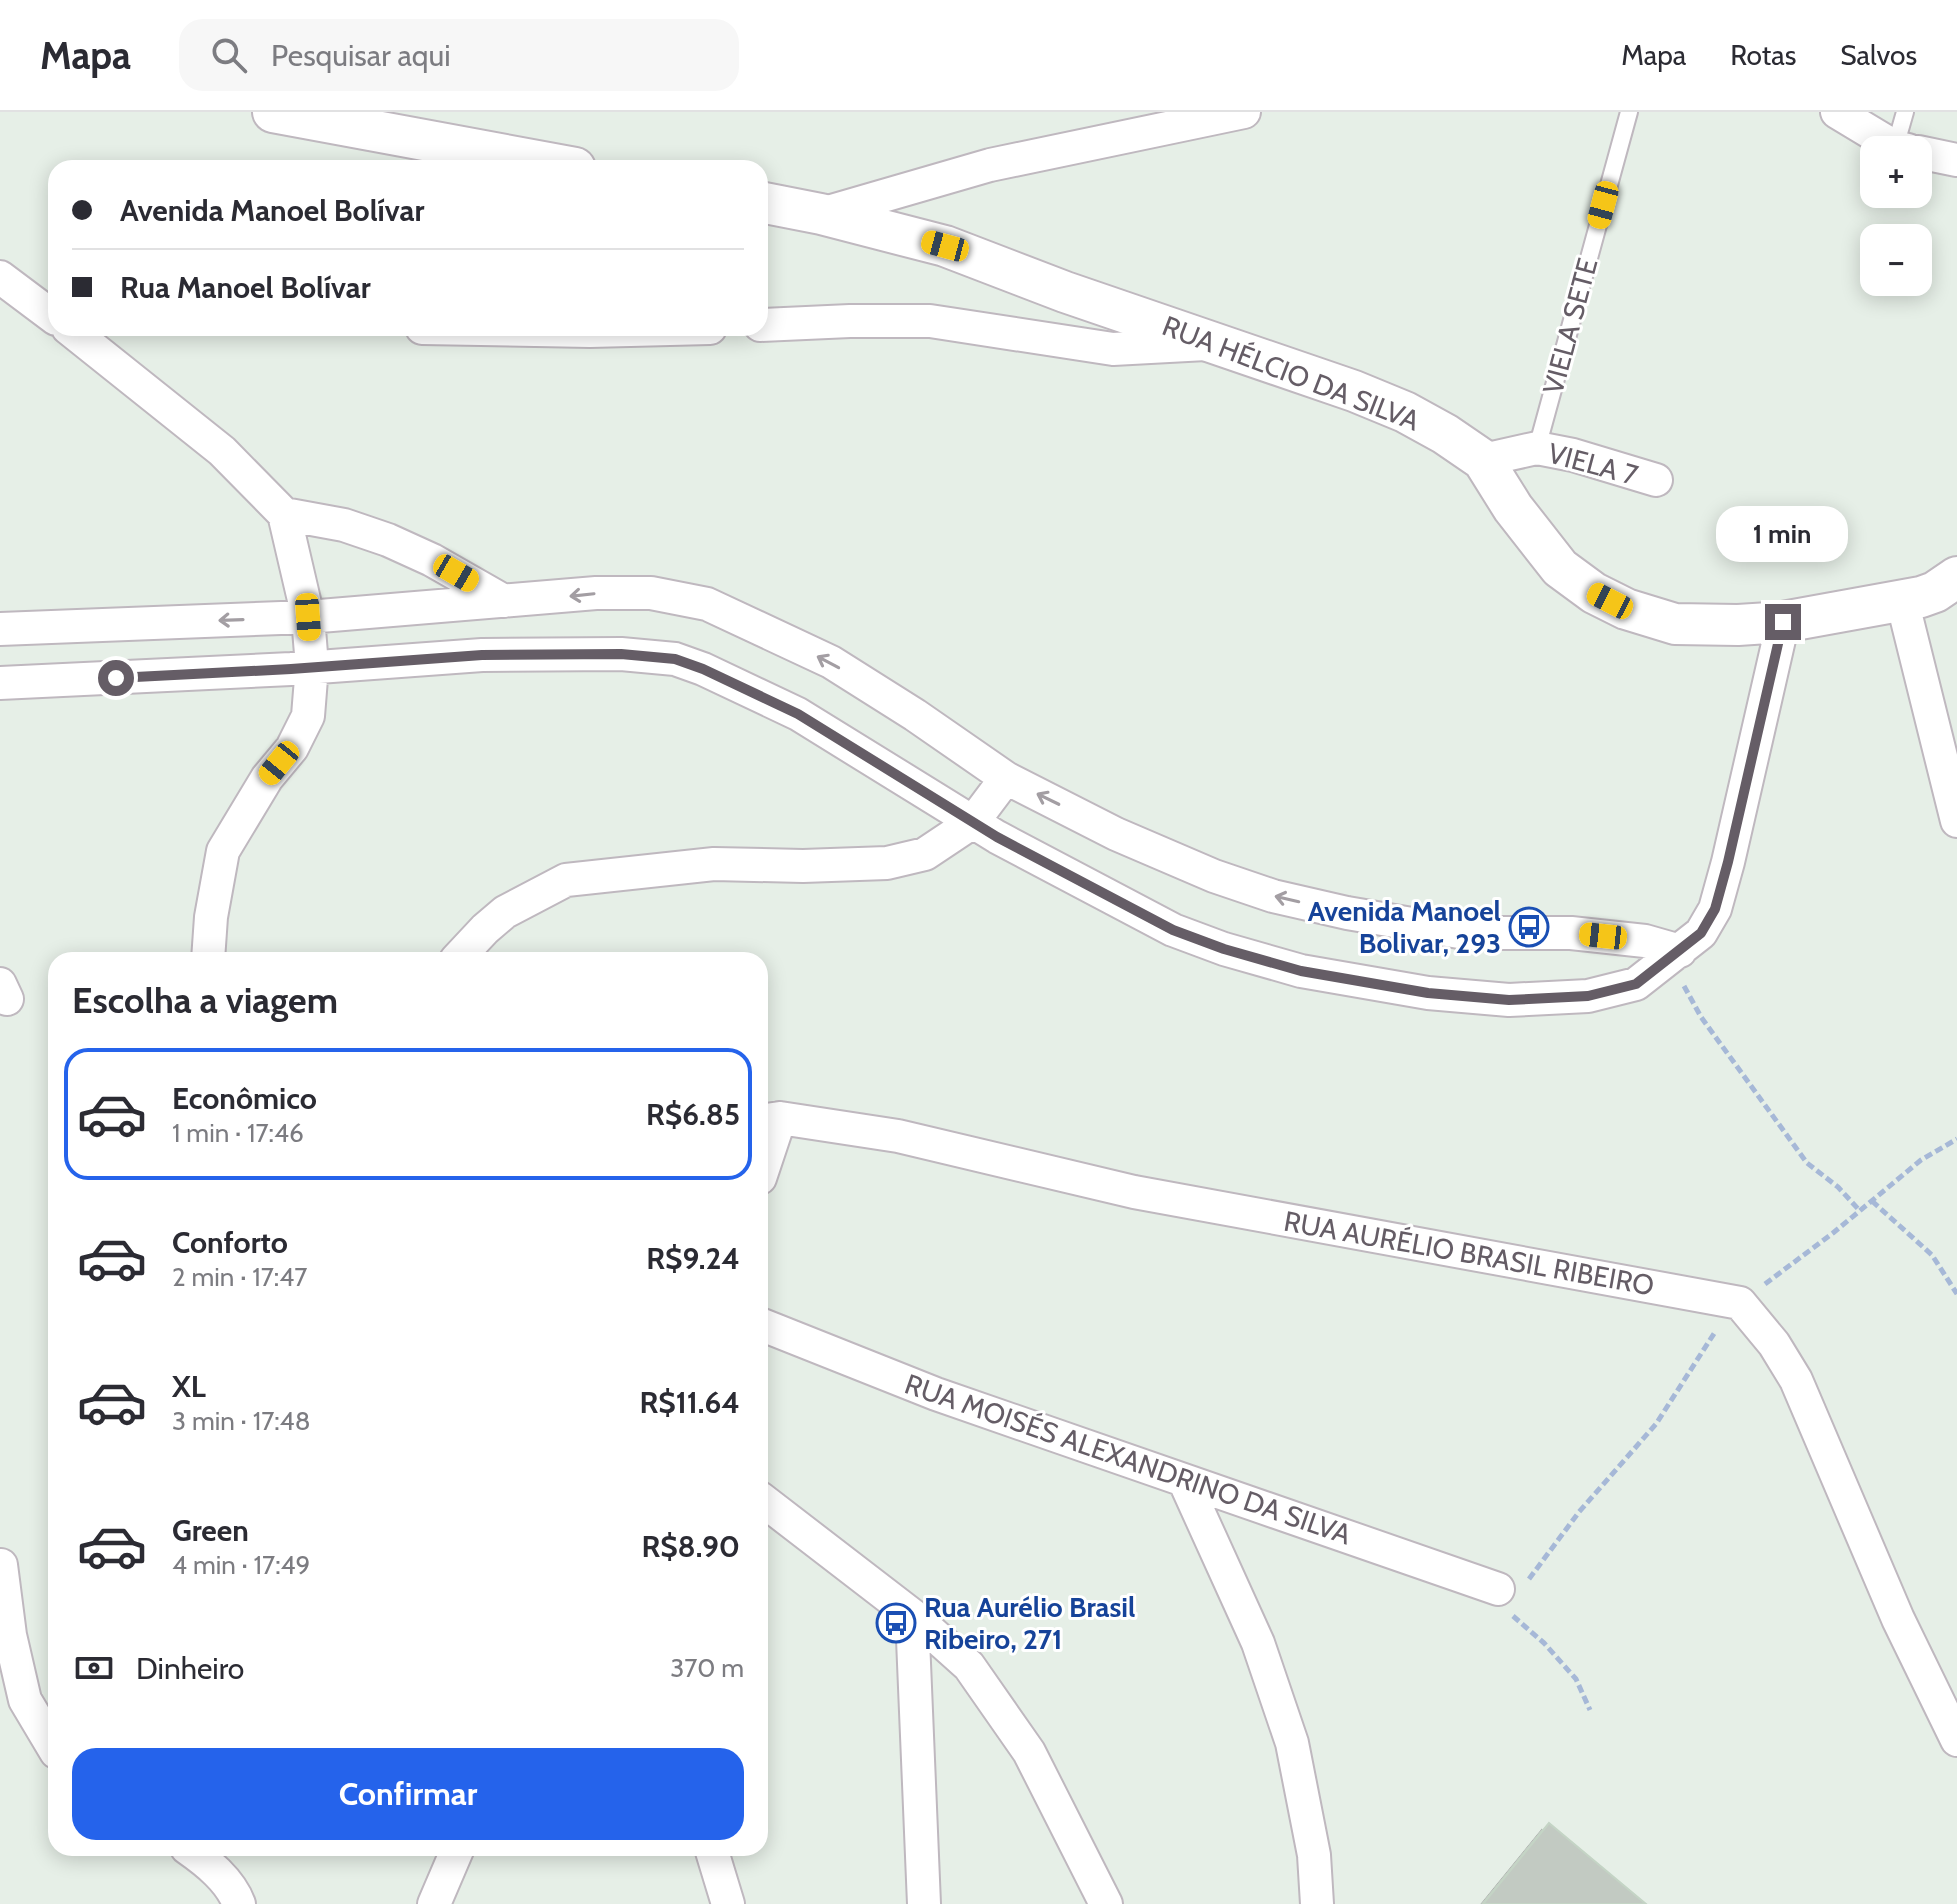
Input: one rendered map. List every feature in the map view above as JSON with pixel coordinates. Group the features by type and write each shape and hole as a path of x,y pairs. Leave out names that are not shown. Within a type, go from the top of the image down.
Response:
{"street":[{"path":"273,112 532,160"},
{"path":"821,214 990,165 1244,112"},
{"path":"1837,112 1881,136"},
{"path":"1932,155 1957,160"},
{"name":"RUA HÉLCIO DA SILVA","path":"768,204 945,246 1354,391 1405,412 1483,460 1513,508 1560,568 1594,593 1626,609 1675,624 1783,622 1935,592 1957,577"},
{"path":"2,278 48,285"},
{"path":"2,278 48,313"},
{"path":"768,325 930,321 1113,349 1213,343"},
{"path":"78,336 222,451 284,514 308,617 312,666 308,716 292,748 267,778 223,851 211,917 209,952"},
{"name":"VIELA 7","path":"1483,460 1537,448 1573,455 1656,480"},
{"path":"284,514 344,525 388,540 432,560 504,601"},
{"path":"0,629 308,617 596,593 651,593 707,604 831,662 1006,778 1116,834 1214,876 1273,896 1347,913 1465,933 1571,933 1645,941 1680,951"},
{"path":"1902,600 1957,821"},
{"path":"0,683 174,676 482,655 621,654 675,659 798,714 973,822 1173,930 1224,949 1301,971 1442,995 1509,1000 1588,996 1636,984 1701,933 1715,909 1728,862 1783,622"},
{"path":"463,952 505,912 566,880 714,864 803,866 887,863 925,854 973,822 1006,778"},
{"name":"RUA AURÉLIO BRASIL RIBEIRO","path":"770,1120 898,1136 1134,1192 1740,1303"},
{"path":"1740,1303 1774,1344 1796,1380 1898,1619 1957,1740"},
{"name":"RUA MOISÉS ALEXANDRINO DA SILVA","path":"768,1327 936,1394 1184,1480 1502,1600"},
{"path":"1184,1480 1258,1643 1292,1743 1314,1855 1317,1904"},
{"path":"768,1504 912,1615 969,1666 1029,1752 1106,1904"},
{"path":"1,1565 10,1635 25,1700 48,1739"},
{"path":"912,1615 924,1904"},
{"path":"199,1856 236,1895 239,1904"},
{"path":"434,1904 455,1856"},
{"path":"713,1856 728,1904"}],"lane":[{"name":"VIELA SETE","path":"1537,448 1629,112"},
{"path":"1905,112 1906,136"}],"path":[{"path":"1680,951 1682,982 1701,1017 1807,1163 1838,1187 1860,1211"},
{"path":"1590,1710 1576,1679 1502,1600 1527,1582 1579,1512 1656,1424 1727,1315 1921,1160 1957,1139"},
{"path":"1872,1201 1932,1255 1957,1294"}],"building":[{"path":"1549,1823 1646,1904 1483,1904"}],"place":[{"name":"Avenida Manoel Bolivar, 293","path":"1529,927"},
{"name":"Rua Aurélio Brasil Ribeiro, 271","path":"896,1623"}],"route":[{"path":"116,678 482,655 621,654 675,659 798,714 997,837 1173,930 1224,949 1301,971 1428,993 1509,1000 1588,996 1636,984 1701,933 1715,909 1728,862 1783,622"}]}
